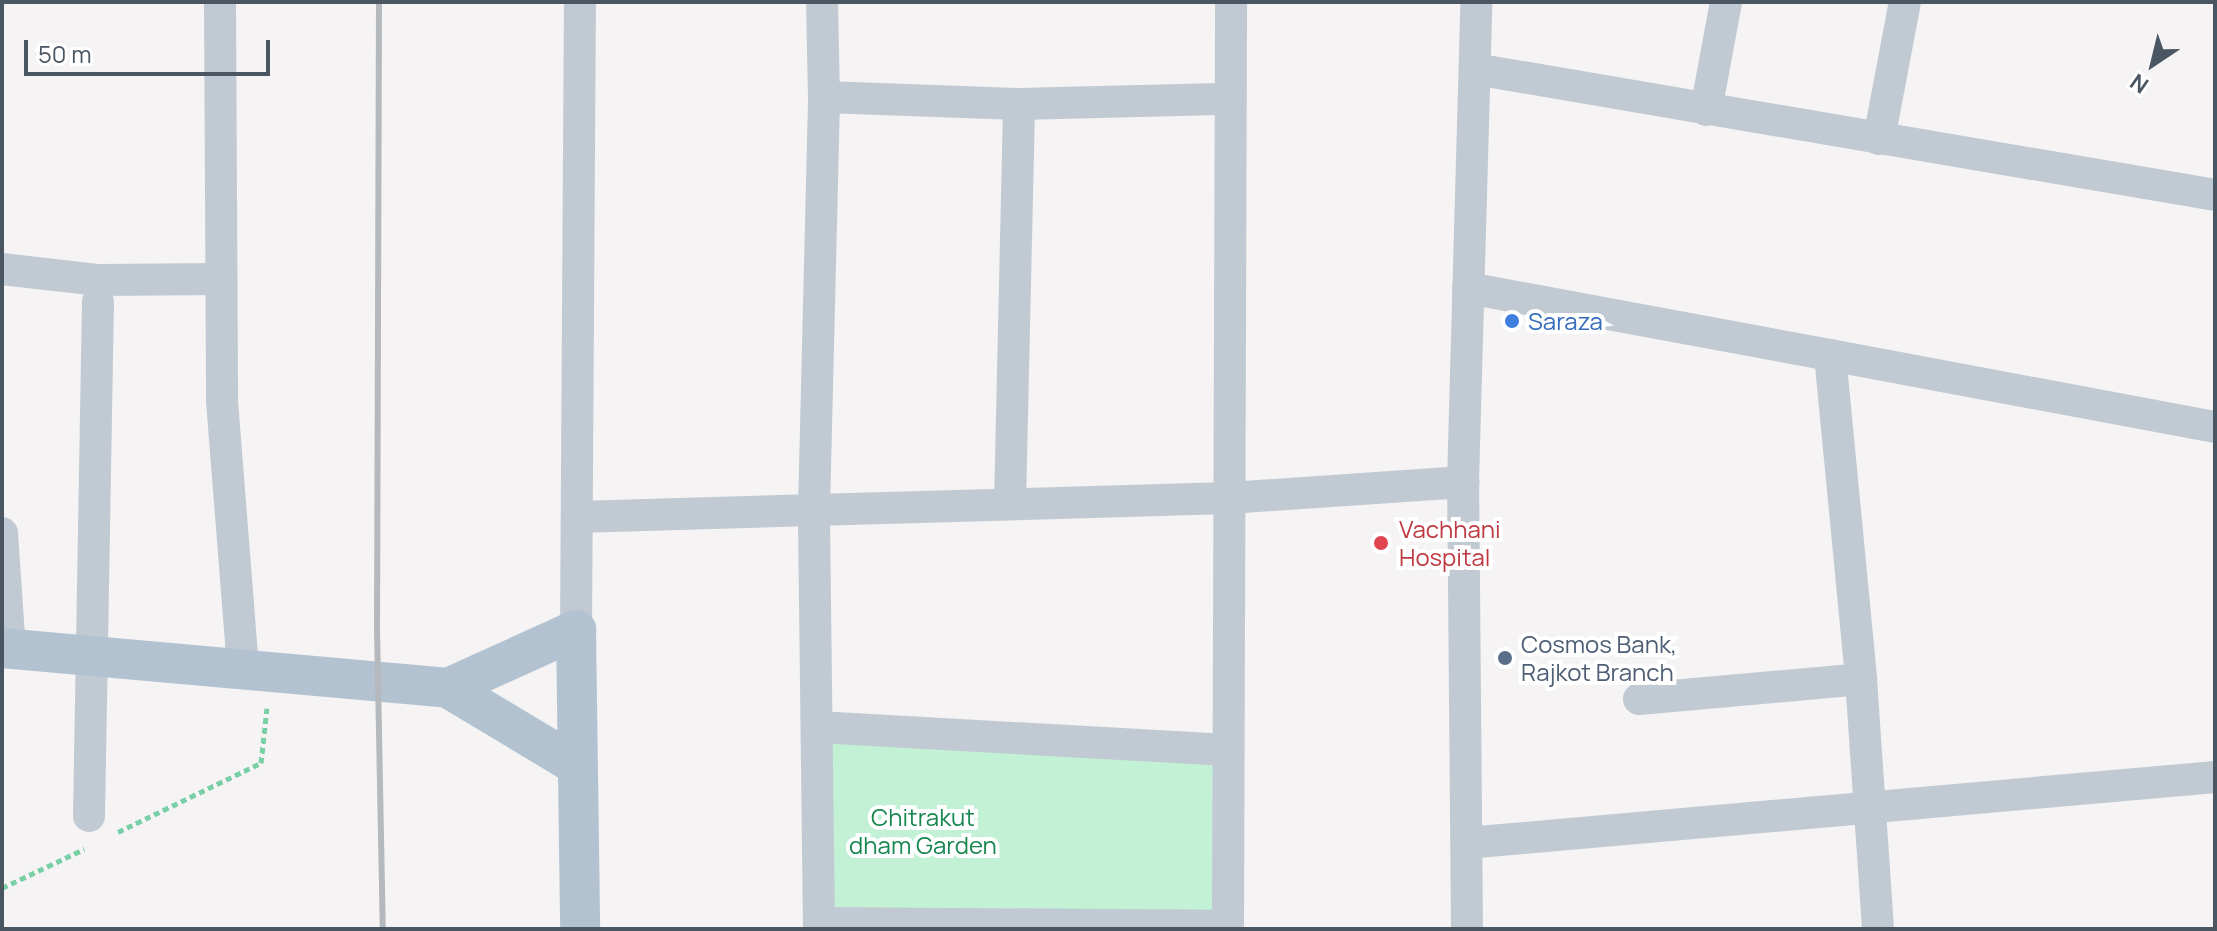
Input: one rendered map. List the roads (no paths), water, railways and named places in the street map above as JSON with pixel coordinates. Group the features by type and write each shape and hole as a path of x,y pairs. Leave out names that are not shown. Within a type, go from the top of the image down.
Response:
{"main road":[{"path":"448,688 576,630 580,929"},
{"path":"6,648 448,688 576,765"}],"street":[{"path":"220,2 222,401 257,671"},
{"path":"576,630 580,2"},
{"path":"822,2 824,97 814,510 819,926 1228,927 1231,2"},
{"path":"1467,929 1463,482 1476,2"},
{"path":"1706,110 1726,2"},
{"path":"1879,139 1905,2"},
{"path":"1475,69 2215,195"},
{"path":"824,97 1019,104 1230,99"},
{"path":"1010,504 1019,104"},
{"path":"2,269 99,280 221,279"},
{"path":"1468,288 2215,427"},
{"path":"89,831 98,302"},
{"path":"1830,355 1861,679 1878,929"},
{"path":"577,517 1229,498 1463,482"},
{"path":"2,533 6,648"},
{"path":"1639,699 1861,679"},
{"path":"817,727 1228,750"},
{"path":"1467,843 2215,777"}],"railway":[{"path":"379,2 377,628 383,929"}],"place":[{"name":"Saraza","path":"1512,321"},
{"name":"Vachhani Hospital","path":"1381,543"},
{"name":"Cosmos Bank, Rajkot Branch","path":"1505,658"}],"park label":[{"name":"Chitrakut dham Garden","path":"923,831"}]}
